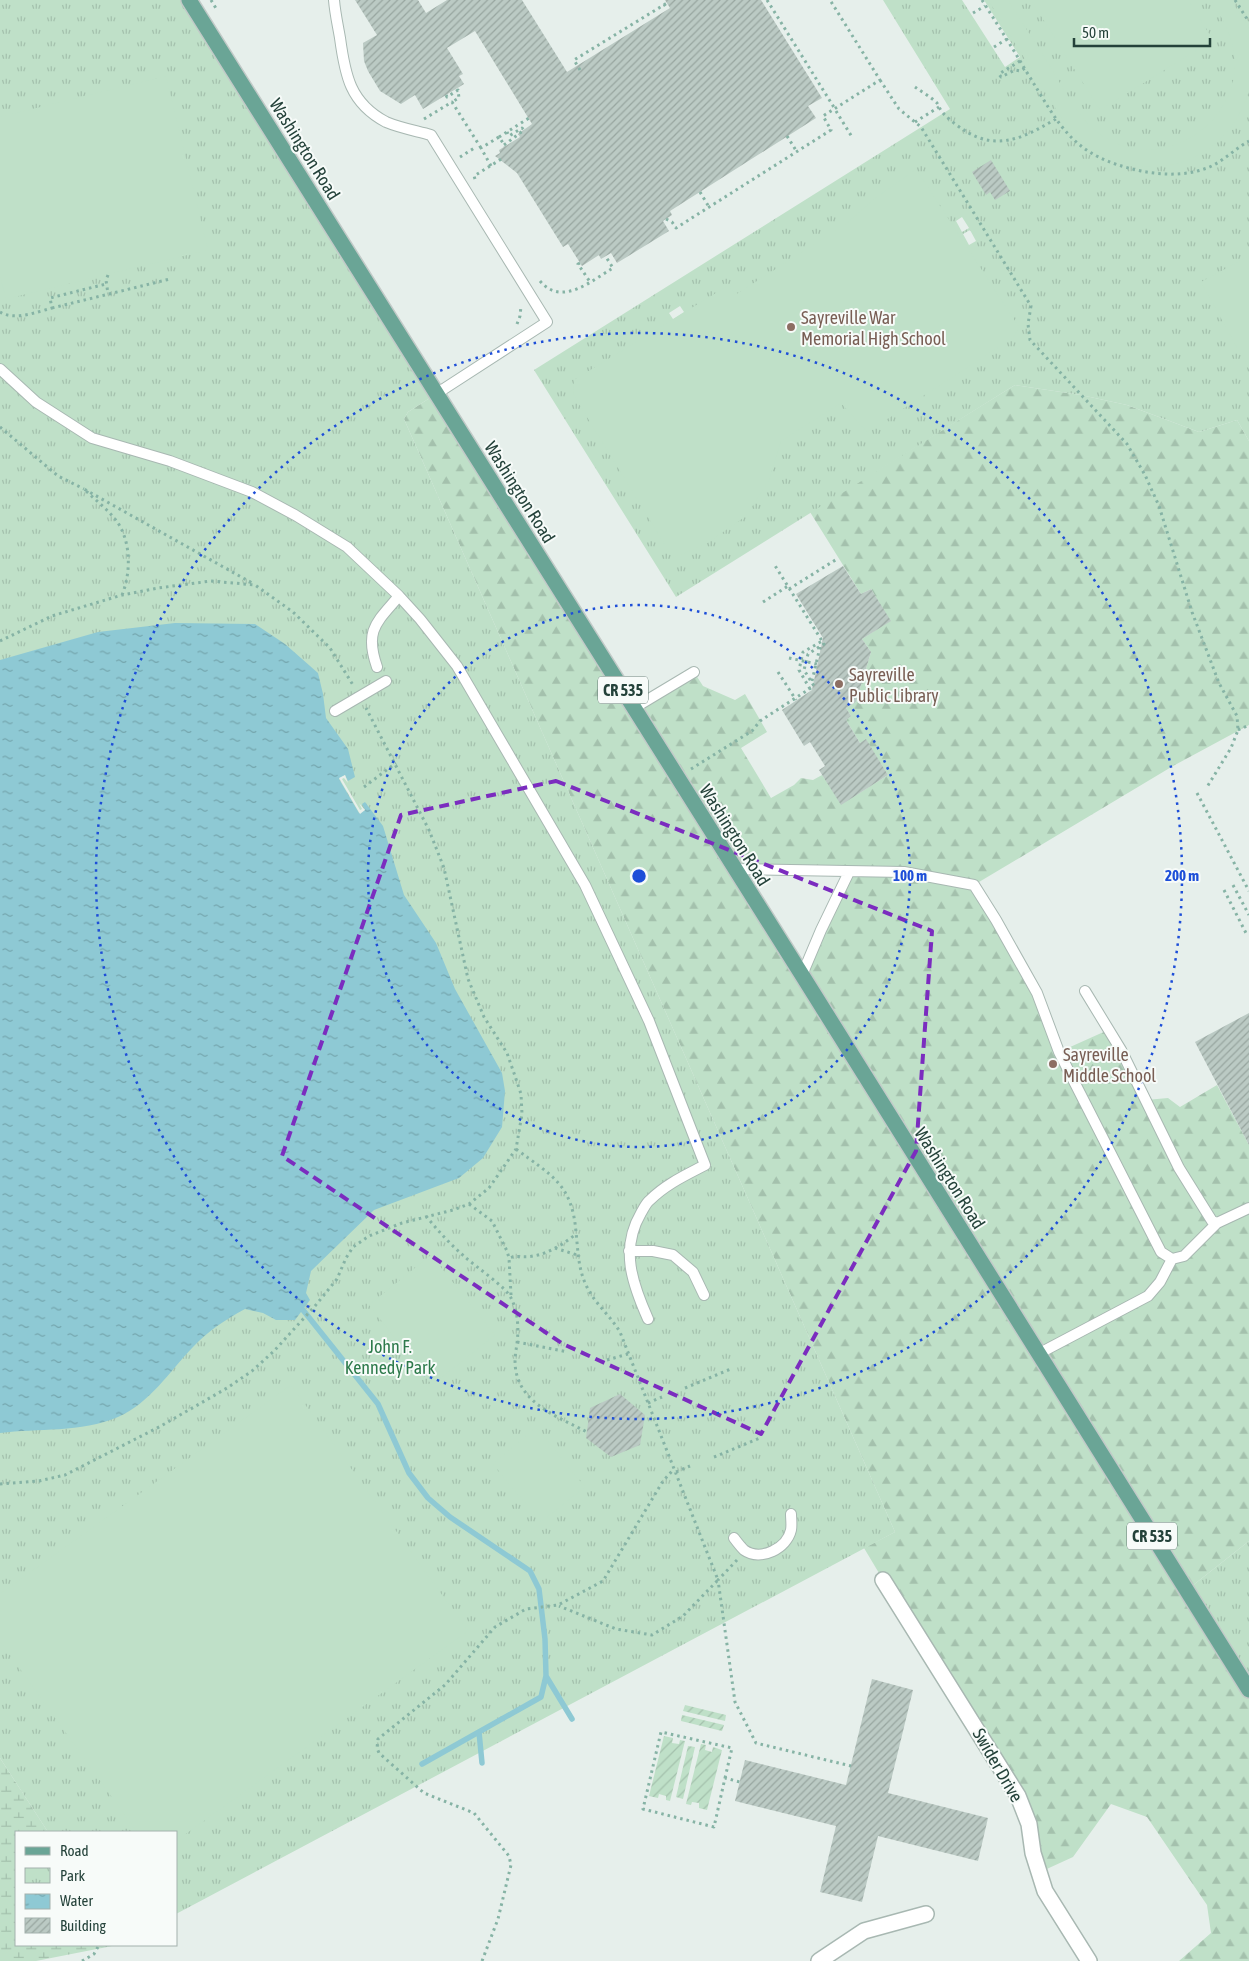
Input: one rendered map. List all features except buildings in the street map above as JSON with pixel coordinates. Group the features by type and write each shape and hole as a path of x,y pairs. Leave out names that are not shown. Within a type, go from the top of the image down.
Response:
{"main road":[{"name":"Washington Road","path":"189,0 1249,1690"}],"street":[{"name":"Swider Drive","path":"883,1580 1018,1796 1029,1824 1033,1853 1045,1891 1089,1961"},
{"path":"819,1961 864,1931 926,1914"}],"lane":[{"path":"334,0 344,66 350,87 368,110 389,123 431,135 547,322 436,394"},
{"path":"0,368 36,402 92,438 170,460 252,492 295,515 347,547 399,596 457,666 585,885 649,1020 705,1165 672,1182 648,1201 633,1226 629,1251 635,1290 648,1319"},
{"path":"377,666 372,644 373,630 399,596"},
{"path":"634,708 694,672"},
{"path":"335,711 386,681"},
{"path":"734,869 904,872 974,885 996,920 1036,993 1059,1052 1161,1252 1172,1259 1184,1256 1217,1223 1240,1214 1249,1208"},
{"path":"802,975 849,872"},
{"path":"1085,991 1121,1050 1179,1168 1212,1221 1217,1223"},
{"path":"629,1251 653,1251 673,1255 693,1272 704,1295"},
{"path":"1038,1354 1148,1296 1160,1282 1172,1259"},
{"path":"734,1538 745,1551 761,1554 774,1552 791,1530 791,1514"}],"path":[{"path":"830,0 899,109 921,127 1031,306 1028,324 1030,340 1127,444 1145,475 1159,506 1192,612 1219,682 1237,716 1238,730 1231,748 1207,787"},
{"path":"982,0 999,32 1007,39 1013,53 1058,118 1074,140 1094,155 1120,167 1169,175 1203,170 1213,166 1249,141"},
{"path":"1235,0 1249,22"},
{"path":"765,6 768,2 852,138"},
{"path":"580,70 574,60 666,4 668,9"},
{"path":"973,13 986,6"},
{"path":"987,16 991,14"},
{"path":"994,47 1007,39"},
{"path":"792,50 797,47"},
{"path":"1020,61 999,74 1001,78 1015,70 1021,71 1025,68"},
{"path":"666,219 672,222 676,228 831,130 824,116 880,80"},
{"path":"816,88 820,85"},
{"path":"915,87 936,102 943,113 960,128 970,134 991,141 1003,142 1027,136 1058,118"},
{"path":"421,119 430,117 459,98 458,90 447,97 446,95"},
{"path":"452,102 492,166"},
{"path":"915,122 939,107"},
{"path":"481,148 529,118"},
{"path":"499,137 504,145 524,130 522,128 509,136 507,132"},
{"path":"787,136 797,152"},
{"path":"449,163 476,146"},
{"path":"479,185 474,176 503,158"},
{"path":"700,192 709,207"},
{"path":"536,275 545,287 554,292 571,292 613,268 606,256"},
{"path":"580,263 578,264 590,282"},
{"path":"108,275 106,280 108,294"},
{"path":"0,312 12,316 29,314 170,279"},
{"path":"52,308 50,298 106,284"},
{"path":"514,328 520,316 520,302"},
{"path":"0,427 58,476 255,585 293,612 330,648 360,696 429,830 444,868 468,979 484,1017 507,1053 521,1094 522,1114 516,1149 489,1188 469,1204 385,1229 369,1236 353,1247 337,1279 315,1306 274,1351 246,1376 161,1426 94,1461 56,1477 38,1482 0,1484"},
{"path":"84,489 117,521 122,531 128,565 127,582 122,595"},
{"path":"763,602 837,559"},
{"path":"774,564 823,640 824,644 808,654 804,670 812,682"},
{"path":"0,641 52,616 122,595 211,581 255,585"},
{"path":"810,688 799,670 802,652 823,640"},
{"path":"691,769 752,731 760,720 814,686 812,682 820,647"},
{"path":"789,658 817,664"},
{"path":"778,672 796,699"},
{"path":"1238,730 1249,725"},
{"path":"364,787 396,763"},
{"path":"1197,793 1249,891"},
{"path":"1233,885 1249,915"},
{"path":"1224,890 1247,935"},
{"path":"516,1149 556,1178 567,1193 574,1211 577,1254 586,1285 594,1300 616,1326 718,1580 735,1702 756,1743 851,1766"},
{"path":"469,1204 492,1220 507,1251 511,1296 516,1312 517,1342 514,1362 517,1378 524,1392 546,1411 587,1432"},
{"path":"426,1216 441,1234 465,1257 511,1296"},
{"path":"509,1258 533,1256 555,1248 576,1234"},
{"path":"555,1248 577,1254"},
{"path":"517,1342 568,1352"},
{"path":"607,1360 628,1354"},
{"path":"685,1388 733,1368"},
{"path":"648,1403 662,1397"},
{"path":"714,1457 760,1438"},
{"path":"482,1961 498,1919 511,1865 509,1856 474,1814 424,1793 379,1752 376,1748 378,1739 445,1685 495,1627 526,1609 558,1605 603,1581 663,1482 675,1471 690,1466"},
{"path":"558,1605 616,1629 652,1636 684,1616 745,1551"},
{"path":"661,1732 732,1748 725,1778 714,1827 643,1809 661,1732"},
{"path":"725,1778 740,1782"},
{"path":"82,1961 94,1954 98,1946"}],"highlighted area":[{"path":"556,781 932,931 916,1151 761,1434 563,1344 282,1156 401,815"}],"green space":[{"name":"John F. Kennedy Park","path":"0,0 189,0 436,394 408,412 404,419 895,1532 178,1913 178,1831 47,1831 0,1758"},
{"path":"883,0 962,0 1005,67 1020,57 984,0 1249,0 1249,441 1237,420 1199,432 1127,405 1081,395 1015,385 676,597 534,370 950,109","holes":["962,217 969,228 962,232 956,221","970,230 976,241 969,245 963,234","680,306 684,312 673,319 669,313"]},
{"path":"988,0 1008,0 1081,115 1095,131 1125,147 1147,150 1168,147 1189,139 1206,126 1221,109 1231,90 1235,58 1228,32 1211,0 1231,0 1249,28 1249,91 1236,119 1218,141 1196,156 1170,165 1144,167 1117,161 1091,148 1068,128"},
{"path":"1031,0 1188,0 1213,40 1100,110"},
{"path":"166,76 208,250 6,299 0,276 0,117"},
{"path":"916,169 1019,327 1013,338 867,432 841,403 781,441 769,480 746,516 706,544 673,558 573,394 574,380 729,285 735,295 845,225 873,200"},
{"path":"1249,256 1249,369 1201,282"},
{"path":"1015,385 1081,395 1127,405 1199,432 1237,420 1249,441 1249,725 1173,766 974,885 1020,962 1059,1052 1108,1030 1146,1100 1168,1098 1180,1107 1217,1085 1249,1145 1249,1541 1187,1590 1249,1690 1249,1961 1179,1961 1211,1933 1207,1905 1147,1817 1111,1804 1073,1857 1038,1873 1029,1824 864,1548 895,1532 404,419 408,412 436,394 634,708 694,672 703,686 735,700 745,694 767,732 741,748 771,798 794,785 801,778 813,780 822,775 828,783 850,799 888,775 866,740 860,743 846,720 851,716 846,708 856,702 871,652 862,639 890,621 871,589 861,594 810,512","holes":["735,869 849,872 802,975"]},
{"path":"431,1255 495,1335 432,1385 369,1305"},
{"path":"291,1385 468,1631 178,1840 178,1831 136,1831 0,1641 0,1594"},
{"path":"536,1427 585,1487 541,1522 493,1464"},
{"path":"1249,1541 1249,1690 1187,1590"},
{"path":"685,1705 726,1715 725,1721 683,1711"},
{"path":"682,1715 724,1725 722,1731 681,1721"},
{"path":"664,1736 673,1738 672,1743 679,1744 680,1740 685,1741 670,1801 666,1800 666,1796 659,1794 658,1798 649,1796"},
{"path":"701,1744 706,1745 705,1750 712,1752 713,1747 722,1750 707,1810 699,1808 699,1803 692,1802 691,1805 686,1804"},
{"path":"688,1746 695,1747 683,1799 676,1797"},
{"path":"0,1758 47,1831 15,1831 15,1946 112,1946 36,1961 0,1961"}],"water":[{"path":"175,623 255,624 285,644 318,673 326,718 348,749 355,777 348,781 345,775 339,779 359,813 365,810 362,804 365,802 383,826 404,895 436,943 455,989 502,1073 505,1091 502,1127 483,1158 459,1178 374,1210 311,1271 306,1293 310,1300 295,1320 276,1320 263,1313 245,1309 205,1335 140,1404 118,1417 89,1426 0,1433 0,660 98,632"}],"pier":[{"path":"345,775 348,783 344,778 342,779 360,810 362,809 359,803 365,810 360,814 339,778"}],"waterway":[{"path":"303,1310 378,1404 409,1473 428,1498 450,1517 530,1571 539,1589 545,1639 546,1676 541,1697 422,1764"},
{"path":"546,1676 572,1719"},
{"path":"479,1732 482,1763"}],"place":[{"name":"Sayreville War Memorial High School","path":"791,327"},
{"name":"Sayreville Public Library","path":"839,684"},
{"name":"Sayreville Middle School","path":"1053,1064"}]}
